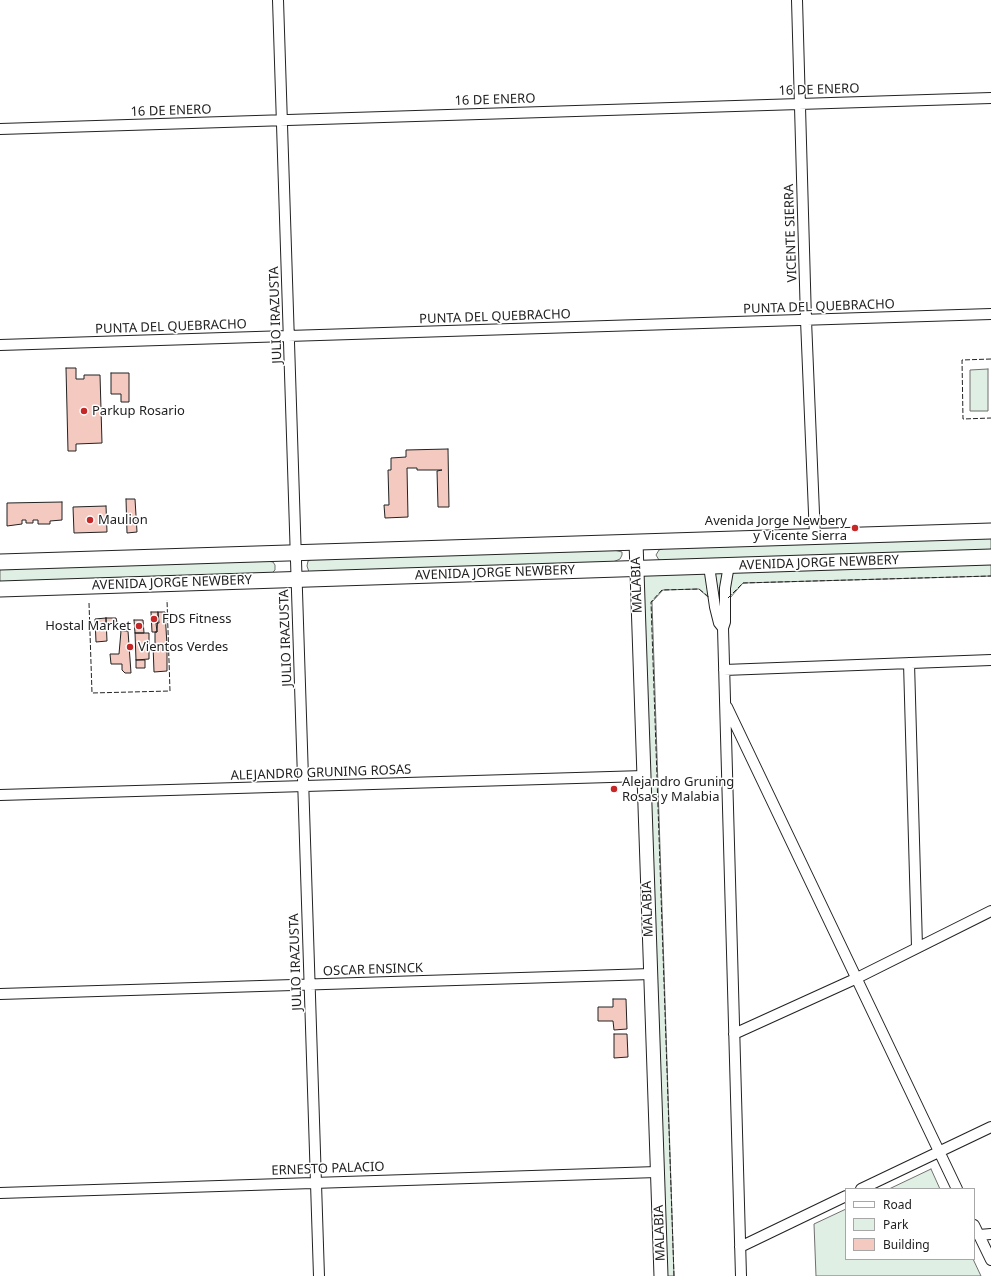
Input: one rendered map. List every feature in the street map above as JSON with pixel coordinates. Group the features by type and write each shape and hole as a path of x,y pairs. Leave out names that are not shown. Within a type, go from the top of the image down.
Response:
{"main road":[{"name":"AVENIDA JORGE NEWBERY","path":"0,562 991,531"},
{"name":"AVENIDA JORGE NEWBERY","path":"0,589 991,557"}],"street":[{"name":"JULIO IRAZUSTA","path":"278,0 319,1276"},
{"name":"VICENTE SIERRA","path":"797,0 806,320 815,537"},
{"name":"16 DE ENERO","path":"0,129 991,98"},
{"name":"PUNTA DEL QUEBRACHO","path":"0,345 991,314"},
{"name":"MALABIA","path":"636,542 661,1276"},
{"path":"729,565 725,588 725,622 723,628 741,1276"},
{"path":"709,566 715,607 719,623 723,628"},
{"path":"724,670 991,660"},
{"path":"909,663 917,947"},
{"path":"725,703 855,979 957,1188"},
{"name":"ALEJANDRO GRUNING ROSAS","path":"0,795 644,776"},
{"path":"734,1034 855,979 991,911"},
{"name":"OSCAR ENSINCK","path":"0,994 651,974"},
{"path":"863,1188 991,1127"},
{"name":"ERNESTO PALACIO","path":"0,1193 657,1172"},
{"path":"740,1247 845,1196"},
{"path":"975,1227 991,1260"},
{"path":"979,1235 991,1234"}],"green space":[{"path":"988,369 988,411 970,411 970,370"},
{"path":"991,538 991,551 663,561 659,560 656,555 659,550 665,548"},
{"path":"614,550 622,552 622,555 620,559 613,562 309,572 307,566 308,561 312,559"},
{"path":"991,557 991,576 743,583 730,598 716,595 709,598 699,589 663,590 652,602 674,1276 661,1276 637,568"},
{"path":"273,562 275,565 275,570 271,574 0,582 0,569"},
{"path":"931,1169 940,1188 891,1188"},
{"path":"845,1209 845,1260 973,1260 981,1276 816,1276 814,1224"}],"building":[{"name":"Parkup Rosario","path":"66,368 76,368 76,379 84,379 84,375 100,375 102,443 76,444 76,451 68,451"},
{"path":"111,373 129,373 129,402 121,402 121,394 111,394"},
{"path":"448,449 449,507 438,507 437,471 442,470 417,470 417,468 407,468 408,517 385,518 384,505 389,505 388,470 391,470 391,458 406,457 406,450"},
{"path":"126,499 135,499 137,532 127,533"},
{"path":"62,502 62,520 50,521 50,524 38,524 38,520 33,520 33,523 26,523 26,520 22,520 22,524 7,526 7,503"},
{"name":"Maulion","path":"106,506 107,532 74,533 73,507"},
{"path":"151,612 158,612 157,632 152,632"},
{"path":"158,612 165,612 167,645 155,645 155,632 157,632 156,623 159,623"},
{"path":"106,618 116,618 117,622 106,623"},
{"path":"106,618 107,641 96,642 95,619"},
{"path":"134,620 143,620 144,633 135,633"},
{"path":"121,631 128,631 131,673 125,673 122,670 122,664 111,664 110,654 119,654"},
{"path":"135,633 149,633 149,659 136,660"},
{"path":"153,645 167,645 167,671 154,672"},
{"path":"136,660 145,660 145,668 136,668"},
{"path":"613,999 626,999 627,1029 614,1030 613,1021 598,1021 598,1007 613,1007"},
{"path":"614,1034 627,1034 628,1057 614,1058"}],"fence":[{"path":"991,359 962,360 963,419 991,418"},
{"path":"728,598 743,583 991,576"},
{"path":"674,1276 651,602 662,590 699,589 710,598"},
{"path":"89,603 92,693 170,691 167,600"}],"place":[{"name":"Parkup Rosario","path":"84,411"},
{"name":"Maulion","path":"90,520"},
{"name":"Avenida Jorge Newbery y Vicente Sierra","path":"855,528"},
{"name":"FDS Fitness","path":"154,619"},
{"name":"Hostal Market","path":"139,626"},
{"name":"Vientos Verdes","path":"130,647"},
{"name":"Alejandro Gruning Rosas y Malabia","path":"614,789"}]}
